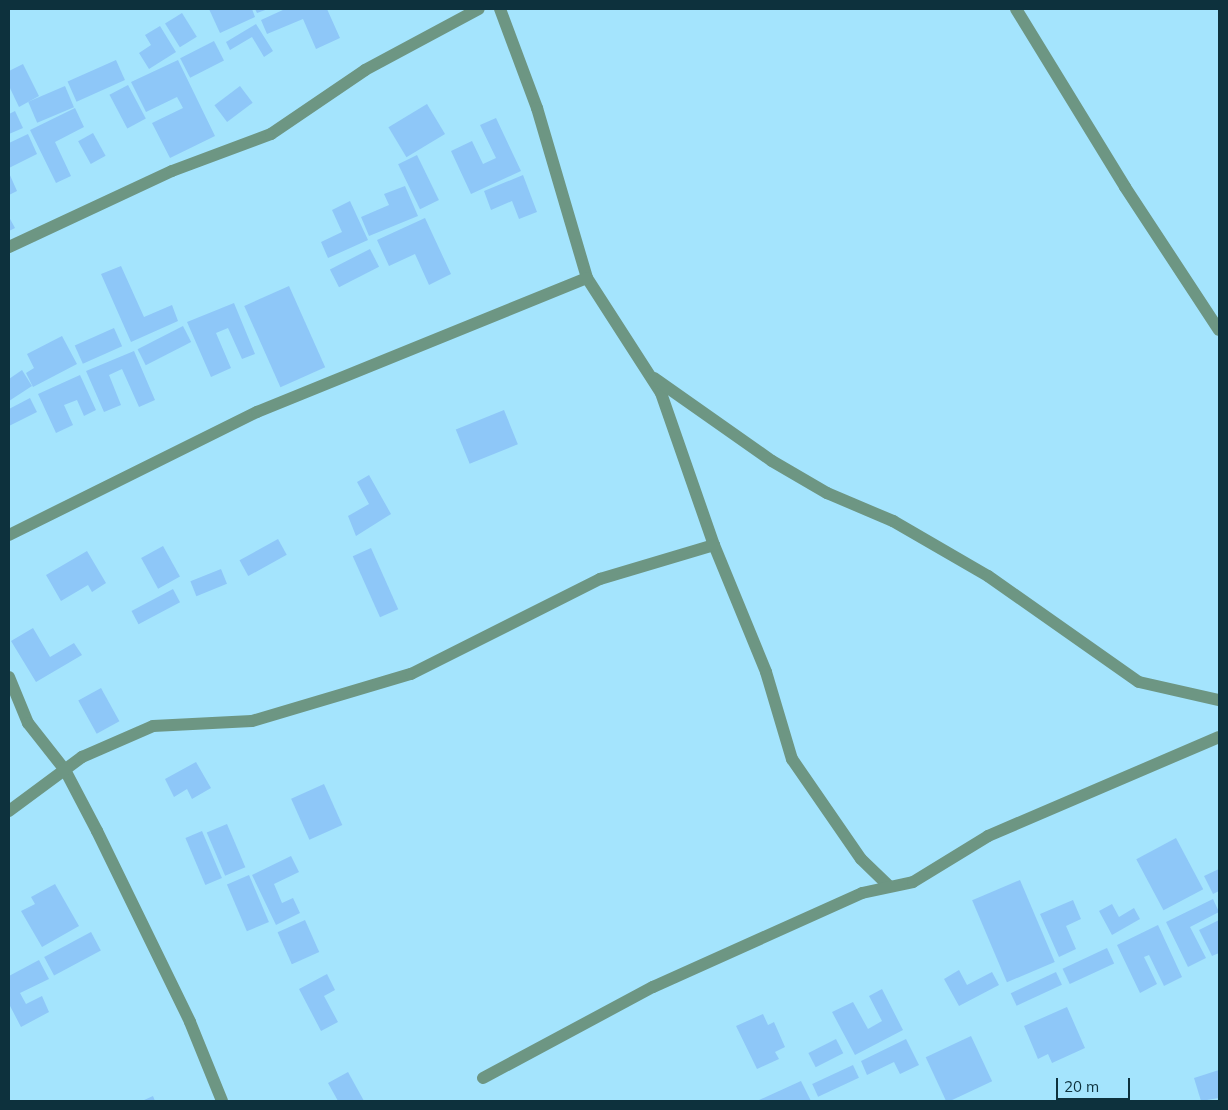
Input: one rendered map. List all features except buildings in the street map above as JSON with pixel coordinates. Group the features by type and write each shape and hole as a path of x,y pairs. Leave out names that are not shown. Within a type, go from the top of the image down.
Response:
{"street":[{"path":"9,247 172,171 271,134 365,70 479,9"},
{"path":"500,9 537,108 587,278 652,376 714,546 761,658 800,777 861,860 889,886"},
{"path":"1016,9 1125,188 1219,330"},
{"path":"9,535 257,412 587,278"},
{"path":"652,376 707,410 772,461 827,493 893,521 988,576 1139,682 1219,700"},
{"path":"9,811 65,770 104,745 153,726 252,721 411,674 600,578 714,546"},
{"path":"9,677 28,723 65,770 190,1022 222,1101"},
{"path":"483,1078 631,997 862,893 913,882 988,836 1219,737"}]}
